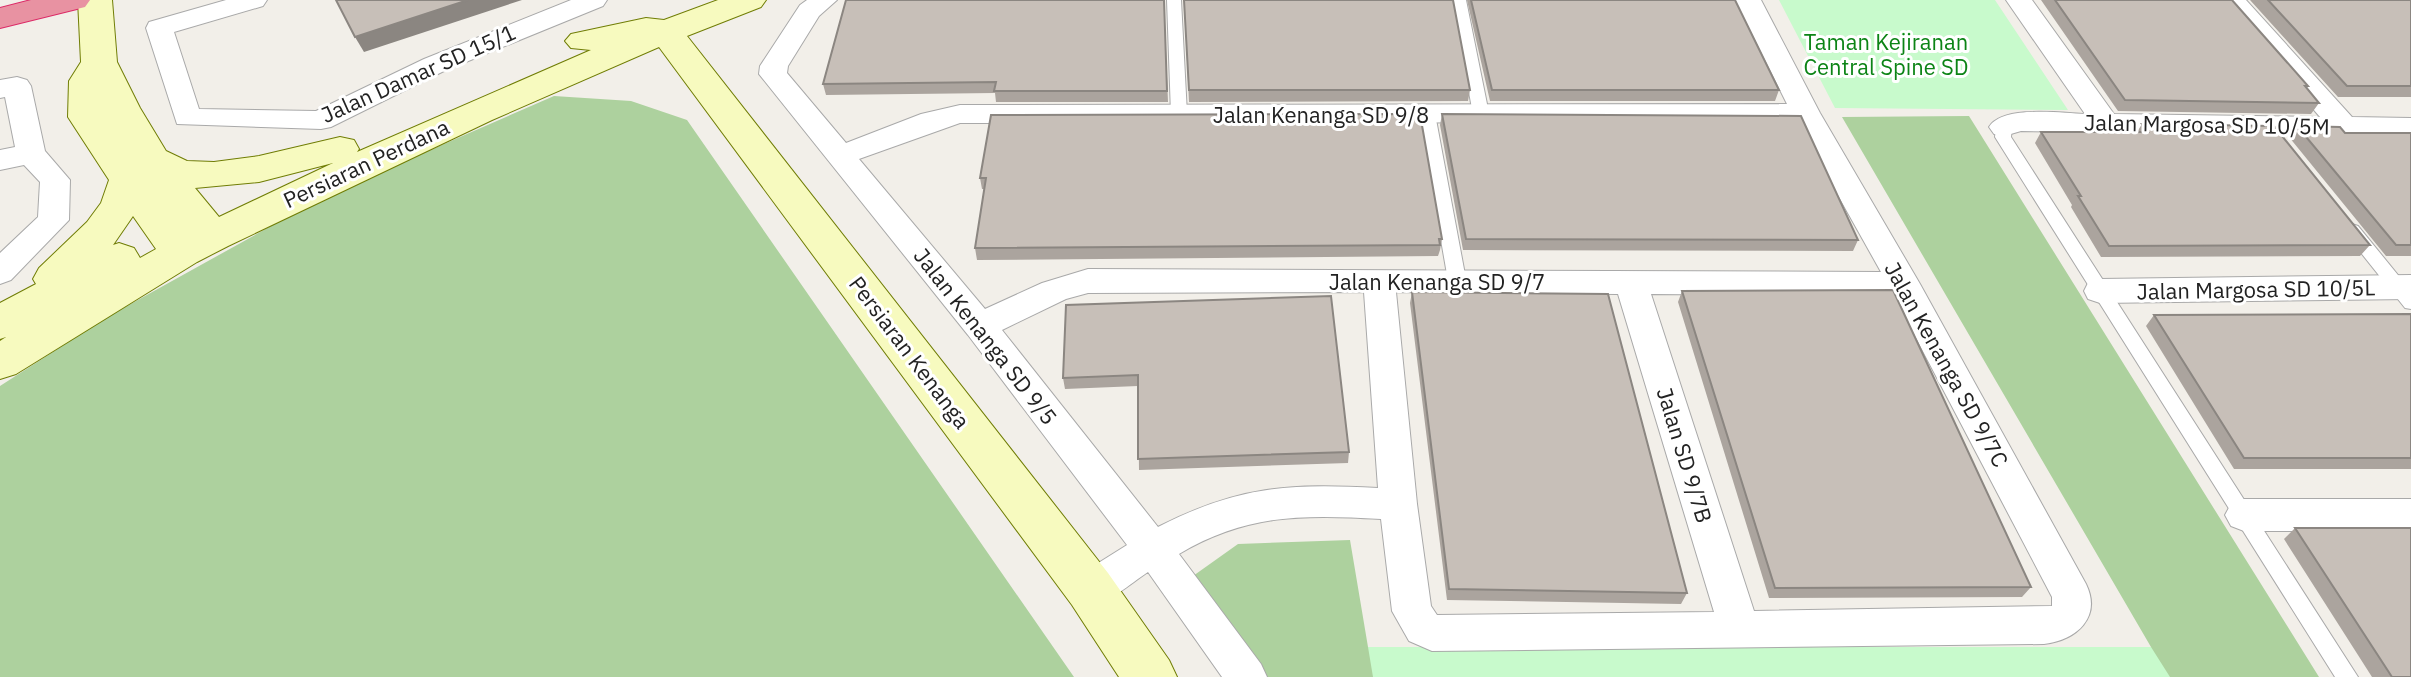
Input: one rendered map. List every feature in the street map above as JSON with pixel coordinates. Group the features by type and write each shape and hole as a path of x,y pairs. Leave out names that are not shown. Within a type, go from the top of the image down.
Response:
{"highway":[{"path":"0,18 73,0"}],"main road":[{"path":"95,0 98,49 87,81 87,117 143,168 189,234"},
{"name":"Persiaran Perdana","path":"0,362 189,234 340,149 430,106 685,0"},
{"path":"583,41 646,28 665,31 675,17 699,0"},
{"name":"Persiaran Perdana","path":"8,318 189,234 665,31 749,0"},
{"path":"529,89 608,70 642,69 670,74 715,95 712,59 719,42 732,23 765,0"},
{"name":"Persiaran Kenanga","path":"665,31 1090,589 1150,677"},
{"path":"143,168 180,173 224,173 278,165 340,149"},
{"path":"8,318 93,238 116,210 128,186 143,168"}],"street":[{"name":"Jalan Damar SD 15/1","path":"254,0 159,28 187,118 321,120 434,65 594,0"},
{"name":"Jalan Kenanga SD 9/5","path":"824,0 809,11 774,66 773,74 980,326 1153,549 1246,677"},
{"name":"Jalan Kenanga SD 9/7C","path":"1739,628 2057,626 2069,618 2073,608 2072,596 1904,284 1806,113 1748,0"},
{"path":"2019,0 2106,123"},
{"path":"2232,0 2344,126"},
{"path":"0,89 17,86 15,157 55,180 53,220 0,272"},
{"name":"Jalan Kenanga SD 9/8","path":"842,155 947,115 1806,113"},
{"name":"Jalan Margosa SD 10/5M","path":"2004,127 2018,122 2272,131 2344,126 2411,127"},
{"path":"1379,280 1398,504 1412,611 1423,628 1432,633 1739,628"},
{"name":"Jalan Kenanga SD 9/7","path":"980,326 1054,291 1088,281 1904,284"},
{"name":"Jalan SD 9/7B","path":"1631,282 1739,628"},
{"name":"Jalan Margosa SD 10/5L","path":"2100,291 2406,292"},
{"path":"1090,589 1153,549 1220,515 1262,504 1299,501 1398,504"},
{"path":"2244,515 2411,515"}],"lane":[{"path":"1174,0 1179,114"},
{"path":"1459,0 1481,114"},
{"path":"1427,114 1457,280"},
{"path":"2004,127 2003,137 2347,677"},
{"path":"2337,212 2406,292"}],"green space":[{"name":"Taman Kejiranan Central Spine SD","path":"1779,0 1995,0 2068,110 1835,108"},
{"path":"554,96 631,101 687,120 1074,677 0,677 0,386 109,316 327,195"},
{"path":"1969,116 2319,677 1266,677 1193,576 1238,544 1350,540 1368,647 2151,647 1842,117"},
{"path":"1368,647 2151,647 2170,677 1373,677"}],"building":[{"path":"336,0 468,0 355,37"},
{"path":"846,0 1164,0 1167,91 994,91 996,82 823,84"},
{"path":"1184,0 1453,0 1470,90 1189,90"},
{"path":"1471,0 1735,0 1779,90 1492,90"},
{"path":"2055,0 2232,0 2308,86 2305,86 2319,103 2125,100"},
{"path":"2268,0 2411,0 2411,86 2347,86"},
{"path":"1420,114 1442,239 1439,239 1440,245 975,248 986,178 980,178 991,115"},
{"path":"1442,114 1801,116 1858,240 1466,239"},
{"path":"2142,124 2274,126 2370,245 2109,246 2041,132 2148,132"},
{"path":"2297,126 2340,127 2345,133 2411,133 2411,245 2396,245"},
{"path":"1893,290 2031,587 1775,588 1682,291"},
{"path":"1412,292 1608,294 1687,593 1449,589"},
{"path":"1331,296 1349,452 1138,459 1138,375 1063,378 1066,305"},
{"path":"2411,314 2411,458 2244,458 2154,315"},
{"path":"2295,528 2411,528 2411,677 2392,677"}]}
